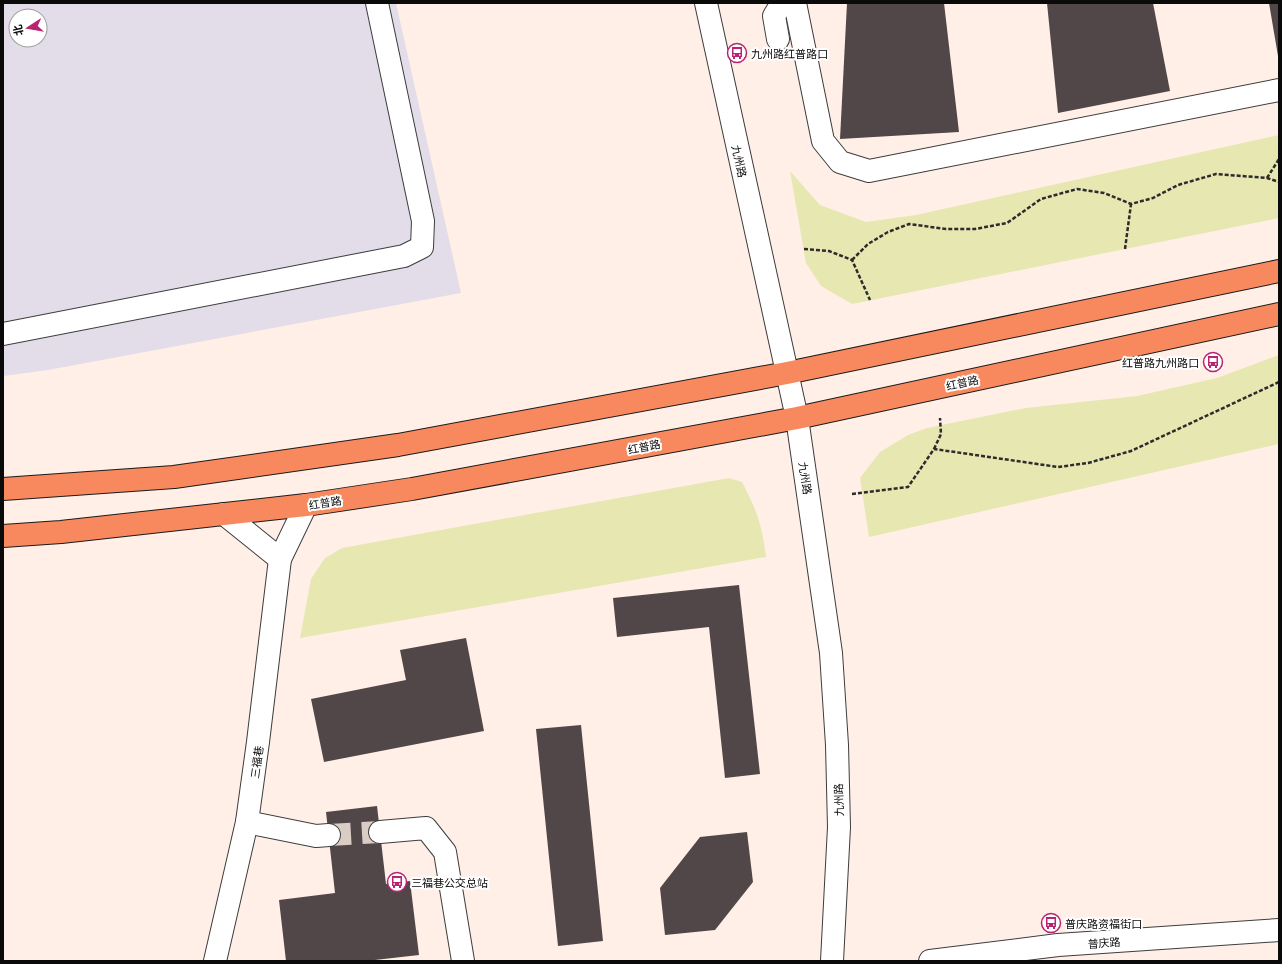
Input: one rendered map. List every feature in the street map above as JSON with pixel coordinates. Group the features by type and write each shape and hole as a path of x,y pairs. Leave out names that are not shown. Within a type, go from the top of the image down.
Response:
{"main road":[{"path":"3,490 174,477 398,445 787,373 1279,271"},
{"name":"红普路","path":"3,536 62,532 306,506 412,489 797,418 1279,314"}],"street":[{"path":"3,334 404,256 422,247 423,221 376,3"},
{"name":"九州路","path":"706,3 797,418 831,653 839,827 832,961"},
{"path":"778,39 774,16 782,3"},
{"path":"796,3 823,141 840,162 869,171 1279,90"},
{"name":"三福巷","path":"215,961 247,822 280,559 306,506"},
{"path":"224,514 280,559"},
{"path":"247,822 316,836 328,835"},
{"path":"380,832 426,828 445,852 463,961"},
{"name":"普庆路","path":"930,961 1058,945 1279,930"}],"path":[{"path":"1267,178 1279,159"},
{"path":"852,260 868,244 888,232 909,224 946,229 976,229 1007,223 1041,199 1077,189 1104,193 1131,204 1153,198 1178,185 1216,174 1267,178 1279,182"},
{"path":"1126,249 1131,204"},
{"path":"804,250 829,251 852,260 870,300"},
{"path":"934,449 1058,467 1088,463 1131,450 1279,382"},
{"path":"852,494 908,487 934,449 941,434 940,418"}],"shaded area":[{"path":"3,3 396,3 461,293 48,370 3,376"}],"green space":[{"path":"1279,135 1279,218 852,304 821,286 806,263 790,171 820,205 866,222 916,215"},
{"path":"1279,355 1279,444 869,537 860,478 880,452 908,435 927,428 1026,408 1137,396 1217,378"},
{"path":"729,478 742,482 752,501 761,527 766,557 300,638 311,579 325,558 342,548"}],"building":[{"path":"847,3 944,3 959,132 840,139"},
{"path":"1047,3 1153,3 1170,91 1058,113"},
{"path":"1269,3 1279,3 1278,56"},
{"path":"739,585 760,774 725,778 709,627 617,637 613,598"},
{"path":"466,638 484,731 324,762 311,699 406,680 400,650"},
{"path":"581,725 603,941 558,946 536,729"},
{"path":"377,806 386,884 410,881 419,955 366,961 286,961 279,900 335,893 326,812"},
{"path":"747,832 753,882 715,930 665,935 660,888 700,837"}],"tunnel":[{"path":"329,835 380,832"}],"place":[{"name":"九州路红普路口","path":"737,53"},
{"name":"红普路九州路口","path":"1213,362"},
{"name":"三福巷公交总站","path":"397,882"},
{"name":"普庆路资福街口","path":"1051,923"}]}
